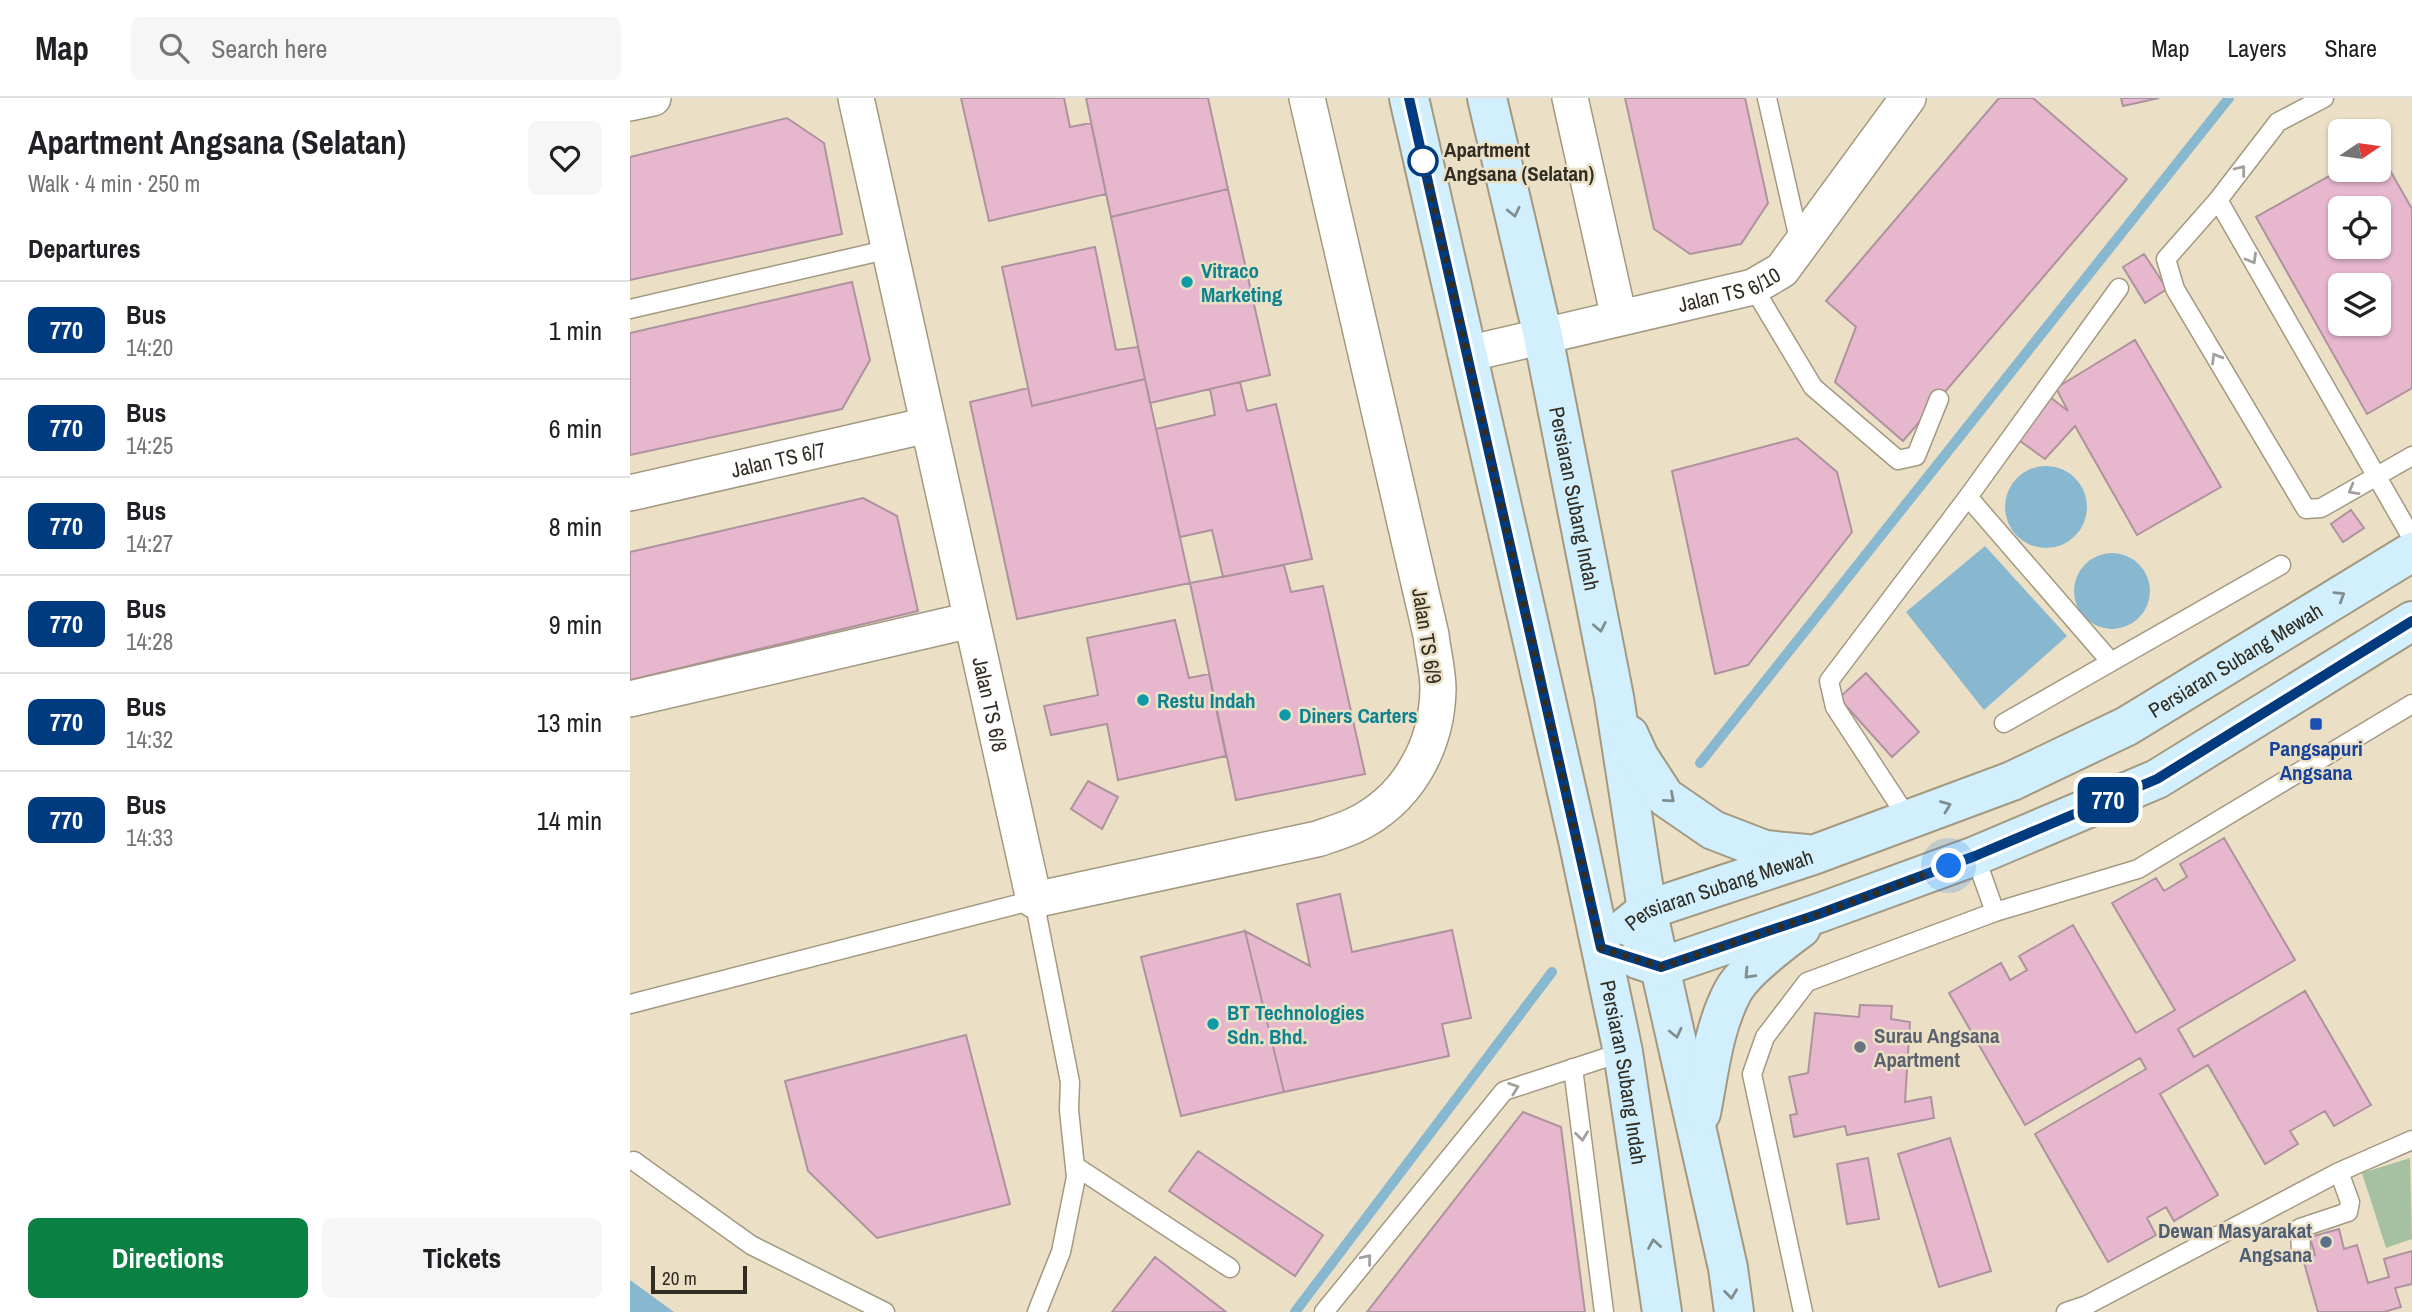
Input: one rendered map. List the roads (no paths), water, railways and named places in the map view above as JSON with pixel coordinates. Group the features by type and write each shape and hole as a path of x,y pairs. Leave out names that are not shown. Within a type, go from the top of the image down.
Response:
{"main road":[{"name":"Persiaran Subang Indah","path":"1409,98 1623,1052 1662,1312"},
{"name":"Persiaran Subang Indah","path":"1487,98 1543,336 1614,697 1647,910 1728,1268 1734,1312"},
{"name":"Persiaran Subang Mewah","path":"1601,948 1647,910 1813,855 2012,781 2127,726 2412,552"},
{"path":"1661,967 1819,914 1975,856 2157,779 2412,621"},
{"path":"1614,697 1639,757 1665,796 1713,830 1765,850 1813,855"},
{"path":"1698,1131 1714,1041 1734,989 1771,951 1819,914"},
{"name":"Persiaran Subang Mewah","path":"1601,948 1661,967"}],"street":[{"path":"630,103 653,98"},
{"name":"Jalan TS 6/8","path":"856,98 1034,900"},
{"name":"Jalan TS 6/9","path":"1034,900 1317,839 1353,826 1388,805 1416,774 1431,736 1438,688 1431,635 1307,98"},
{"path":"1570,98 1619,318"},
{"name":"Jalan TS 6/10","path":"1467,354 1753,287 1782,270 1908,98"},
{"name":"Jalan TS 6/7","path":"630,493 928,425"},
{"path":"630,699 971,620"}],"lane":[{"path":"1768,98 1800,244"},
{"path":"2324,98 2278,122 2218,200 2166,259 2175,289 2306,509 2321,509 2412,456"},
{"path":"2218,200 2412,538"},
{"path":"630,309 890,249"},
{"path":"1753,287 1813,387 1898,460 1916,456 1940,399"},
{"path":"1909,820 1835,707 1829,681 1968,497 2119,288"},
{"path":"1968,497 2111,662"},
{"path":"2004,723 2281,565"},
{"path":"1802,1312 1752,1074 1765,1038 1807,982 1995,912 2138,869 2412,704"},
{"path":"1975,856 1995,912"},
{"path":"630,1004 1034,900"},
{"name":"Jalan TS 6/8","path":"1034,900 1070,1083 1069,1111 1076,1177 1061,1252 1037,1312"},
{"path":"1324,1312 1504,1091 1623,1052"},
{"path":"1573,1068 1604,1312"},
{"path":"2066,1312 2112,1293 2339,1172 2412,1140"},
{"path":"634,1161 751,1245 885,1312"},
{"path":"1075,1166 1230,1268"},
{"path":"2301,1251 2300,1228 2348,1212 2350,1202 2339,1172"}],"water":[{"path":"2046,466 2062,469 2075,478 2084,491 2087,507 2084,523 2075,536 2062,545 2046,548 2030,545 2017,536 2008,523 2005,507 2008,491 2017,478 2030,469"},
{"path":"1985,546 2067,636 1984,710 1906,612"},
{"path":"2112,553 2126,556 2139,564 2147,577 2150,591 2147,605 2139,618 2126,626 2112,629 2098,626 2085,618 2077,605 2074,591 2077,577 2085,564 2098,556"},
{"path":"630,1280 674,1312 630,1312"}],"waterway":[{"path":"1700,763 2229,98"},
{"path":"1295,1312 1552,972"}],"place":[{"name":"Apartment Angsana (Selatan)","path":"1423,161"},
{"name":"Vitraco Marketing","path":"1187,282"},
{"name":"Restu Indah","path":"1143,700"},
{"name":"Diners Carters","path":"1285,715"},
{"name":"Pangsapuri Angsana","path":"2316,724"},
{"name":"BT Technologies Sdn. Bhd.","path":"1213,1024"},
{"name":"Surau Angsana Apartment","path":"1860,1047"},
{"name":"Dewan Masyarakat Angsana","path":"2326,1242"}]}
